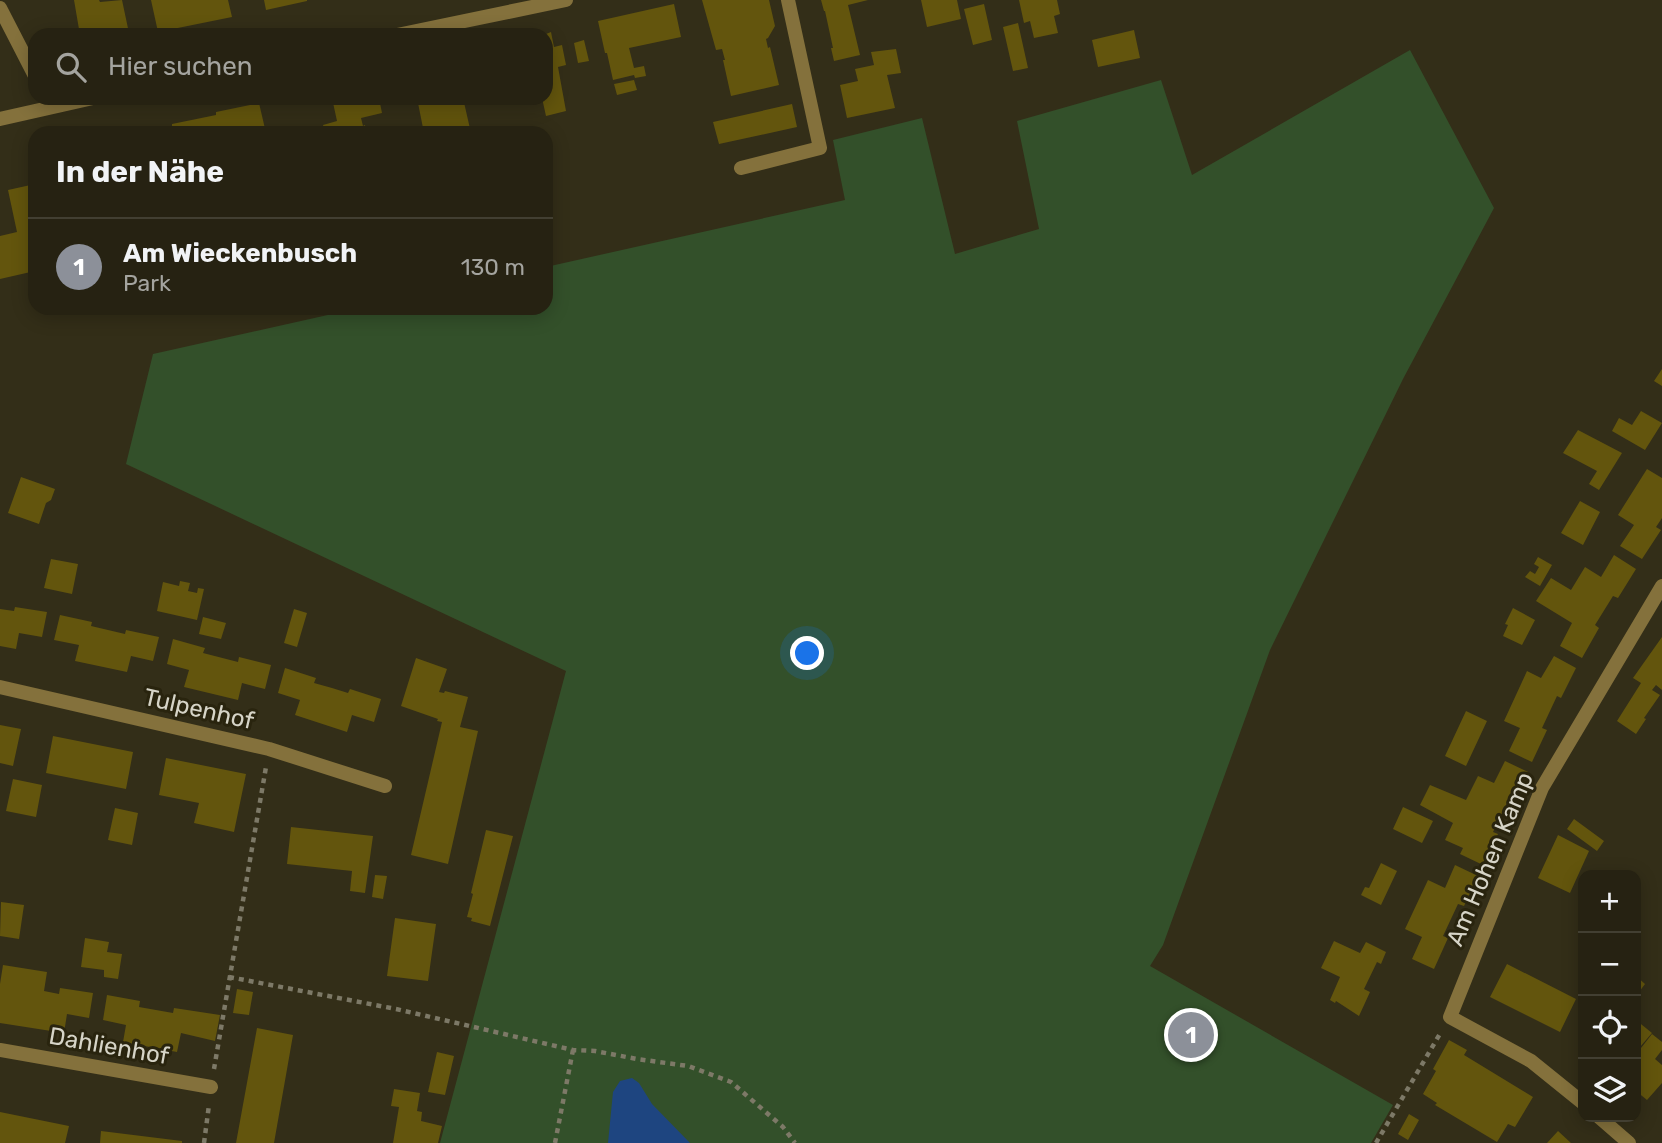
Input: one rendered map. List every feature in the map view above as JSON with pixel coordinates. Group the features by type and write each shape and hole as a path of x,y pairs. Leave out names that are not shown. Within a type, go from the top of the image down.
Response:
{"street":[{"path":"431,28 566,0"},
{"path":"741,169 820,148 788,0"},
{"path":"0,8 28,62"},
{"path":"0,119 40,105"},
{"name":"Am Hohen Kamp","path":"1450,1017 1542,788 1662,586"},
{"name":"Tulpenhof","path":"0,687 269,749 385,786"},
{"path":"1450,1017 1531,1061 1578,1099"},
{"name":"Dahlienhof","path":"0,1050 211,1087"},
{"path":"1606,1122 1629,1143"}],"path":[{"path":"204,1143 229,977 269,749"},
{"path":"229,977 396,1009 572,1050 595,1051 688,1066 731,1082 783,1127 795,1143"},
{"path":"1376,1143 1450,1017"},
{"path":"555,1143 572,1050"}],"green space":[{"path":"1410,50 1494,208 1403,379 1270,650 1163,945 1150,966 1393,1105 1371,1143 440,1143 566,671 126,464 153,354 328,315 553,315 553,265 845,200 833,140 922,118 955,254 1039,229 1017,121 1161,80 1192,175"}],"water":[{"path":"632,1078 639,1083 652,1104 690,1143 608,1143 613,1092 620,1081"}],"building":[{"path":"74,0 122,0 128,28 79,28"},
{"path":"151,0 228,0 232,17 178,28 157,28"},
{"path":"264,0 307,0 307,1 266,10"},
{"path":"702,0 769,0 775,26 766,39 779,85 731,96 722,49 716,50"},
{"path":"821,0 868,0 848,5 860,55 834,61"},
{"path":"921,0 957,0 961,19 927,27"},
{"path":"1019,0 1057,0 1060,14 1054,16 1058,33 1034,38 1030,21 1024,23"},
{"path":"674,4 681,37 629,48 634,68 644,66 646,76 635,78 634,75 613,80 598,21"},
{"path":"984,4 992,40 973,45 964,9"},
{"path":"1018,23 1028,68 1013,71 1003,27"},
{"path":"1134,30 1140,58 1098,67 1092,40"},
{"path":"584,40 589,61 578,63 574,43"},
{"path":"553,42 554,47 562,45 566,65 558,67 566,111 546,116 544,105 553,105"},
{"path":"896,49 901,73 887,75 895,108 847,118 840,85 858,81 855,69 874,65 871,52"},
{"path":"634,80 637,90 617,95 614,84"},
{"path":"792,104 797,127 719,144 713,122"},
{"path":"259,105 264,126 172,126 216,115 216,112"},
{"path":"334,105 380,105 382,113 361,118 363,126 323,126 337,121"},
{"path":"418,105 465,105 469,126 423,126"},
{"path":"28,186 28,273 0,279 0,236 17,232 8,190"},
{"path":"1662,369 1662,386 1654,381"},
{"path":"1641,411 1662,423 1645,450 1612,431 1619,418 1632,425"},
{"path":"1578,430 1622,453 1599,490 1589,484 1597,471 1563,453"},
{"path":"1647,469 1662,478 1662,518 1656,527 1661,530 1642,559 1620,546 1634,525 1618,515"},
{"path":"21,477 55,489 51,500 46,503 39,524 8,513"},
{"path":"1580,501 1600,512 1583,545 1561,533"},
{"path":"1614,555 1636,569 1618,598 1613,596 1595,625 1599,628 1582,658 1560,646 1572,623 1536,601 1551,578 1571,590 1585,567 1601,577"},
{"path":"1538,557 1552,565 1540,586 1525,577 1530,571 1535,574 1539,567 1534,564"},
{"path":"51,559 78,564 72,594 44,588"},
{"path":"180,581 190,583 188,591 197,593 198,588 204,589 197,620 157,611 163,582 179,586"},
{"path":"15,607 47,612 42,637 19,633 16,649 0,646 0,609 14,611"},
{"path":"1513,608 1535,620 1522,645 1503,636 1508,625 1505,624"},
{"path":"294,609 307,613 297,647 284,643"},
{"path":"60,615 92,622 91,626 125,634 126,630 159,637 153,661 131,656 127,672 75,661 79,645 54,640"},
{"path":"203,617 226,623 221,639 199,634"},
{"path":"1662,637 1662,690 1656,685 1652,690 1660,695 1636,734 1617,721 1641,683 1633,678"},
{"path":"173,639 205,648 203,653 238,662 239,657 271,665 265,689 242,683 238,700 184,687 189,670 167,664"},
{"path":"1554,656 1576,668 1561,698 1557,696 1542,728 1547,730 1532,762 1509,751 1520,728 1504,721 1527,671 1541,678"},
{"path":"416,658 447,669 439,692 468,697 460,727 478,731 448,864 411,855 442,722 401,706"},
{"path":"285,668 316,678 314,683 348,693 350,689 381,699 374,722 352,715 347,732 295,715 300,700 278,693"},
{"path":"1466,711 1487,721 1466,766 1445,756"},
{"path":"0,725 21,729 13,766 0,763"},
{"path":"53,736 133,752 126,789 46,773"},
{"path":"166,758 246,774 234,832 194,823 199,803 159,795"},
{"path":"1505,761 1528,772 1513,803 1508,801 1493,832 1498,834 1483,865 1460,854 1463,848 1445,840 1453,823 1420,805 1430,785 1466,800 1478,776 1494,783"},
{"path":"13,779 42,785 36,817 6,811"},
{"path":"1403,807 1433,821 1422,843 1393,829"},
{"path":"115,808 138,813 132,845 108,840"},
{"path":"1574,819 1604,841 1597,851 1567,829"},
{"path":"291,827 373,836 365,893 350,891 352,871 287,864"},
{"path":"486,830 513,836 490,926 471,921 472,918 467,917"},
{"path":"1558,835 1589,851 1578,870 1570,893 1538,878"},
{"path":"1381,863 1397,871 1381,905 1361,895 1365,887 1369,888"},
{"path":"1455,865 1478,876 1464,906 1458,904 1443,936 1448,938 1434,969 1412,959 1422,937 1405,929 1428,880 1445,888"},
{"path":"375,875 387,876 383,899 372,897"},
{"path":"1,902 24,905 19,939 0,936"},
{"path":"395,918 436,924 428,981 387,976"},
{"path":"85,938 109,942 107,952 122,954 118,979 104,977 104,970 81,967"},
{"path":"1334,941 1360,953 1366,942 1386,952 1381,964 1377,962 1364,989 1370,992 1359,1016 1330,1000 1340,977 1321,968"},
{"path":"1507,964 1576,999 1560,1032 1490,997"},
{"path":"3,965 47,972 44,991 59,994 60,988 93,993 89,1018 67,1014 64,1033 0,1023"},
{"path":"237,989 253,992 249,1015 233,1013"},
{"path":"107,995 140,1001 139,1007 173,1013 174,1008 220,1015 215,1041 181,1033 177,1052 123,1042 126,1025 103,1020"},
{"path":"1641,1024 1652,1033 1641,1046"},
{"path":"257,1028 293,1035 274,1143 236,1143"},
{"path":"1652,1034 1662,1042 1662,1050 1655,1059 1662,1065 1662,1083 1647,1100 1641,1095 1641,1048"},
{"path":"1449,1040 1467,1050 1464,1055 1533,1097 1515,1127 1508,1124 1497,1142 1435,1105 1437,1103 1423,1094"},
{"path":"437,1052 454,1056 445,1095 428,1092"},
{"path":"394,1089 420,1093 417,1111 422,1112 421,1121 442,1126 438,1143 393,1143 399,1107 391,1106"},
{"path":"0,1112 69,1126 65,1143 0,1143"},
{"path":"1409,1114 1419,1120 1408,1140 1398,1134"},
{"path":"101,1131 182,1141 182,1143 100,1143"},
{"path":"1558,1131 1571,1143 1547,1143"}],"place":[{"name":"Am Wieckenbusch","path":"1191,1035"}]}
